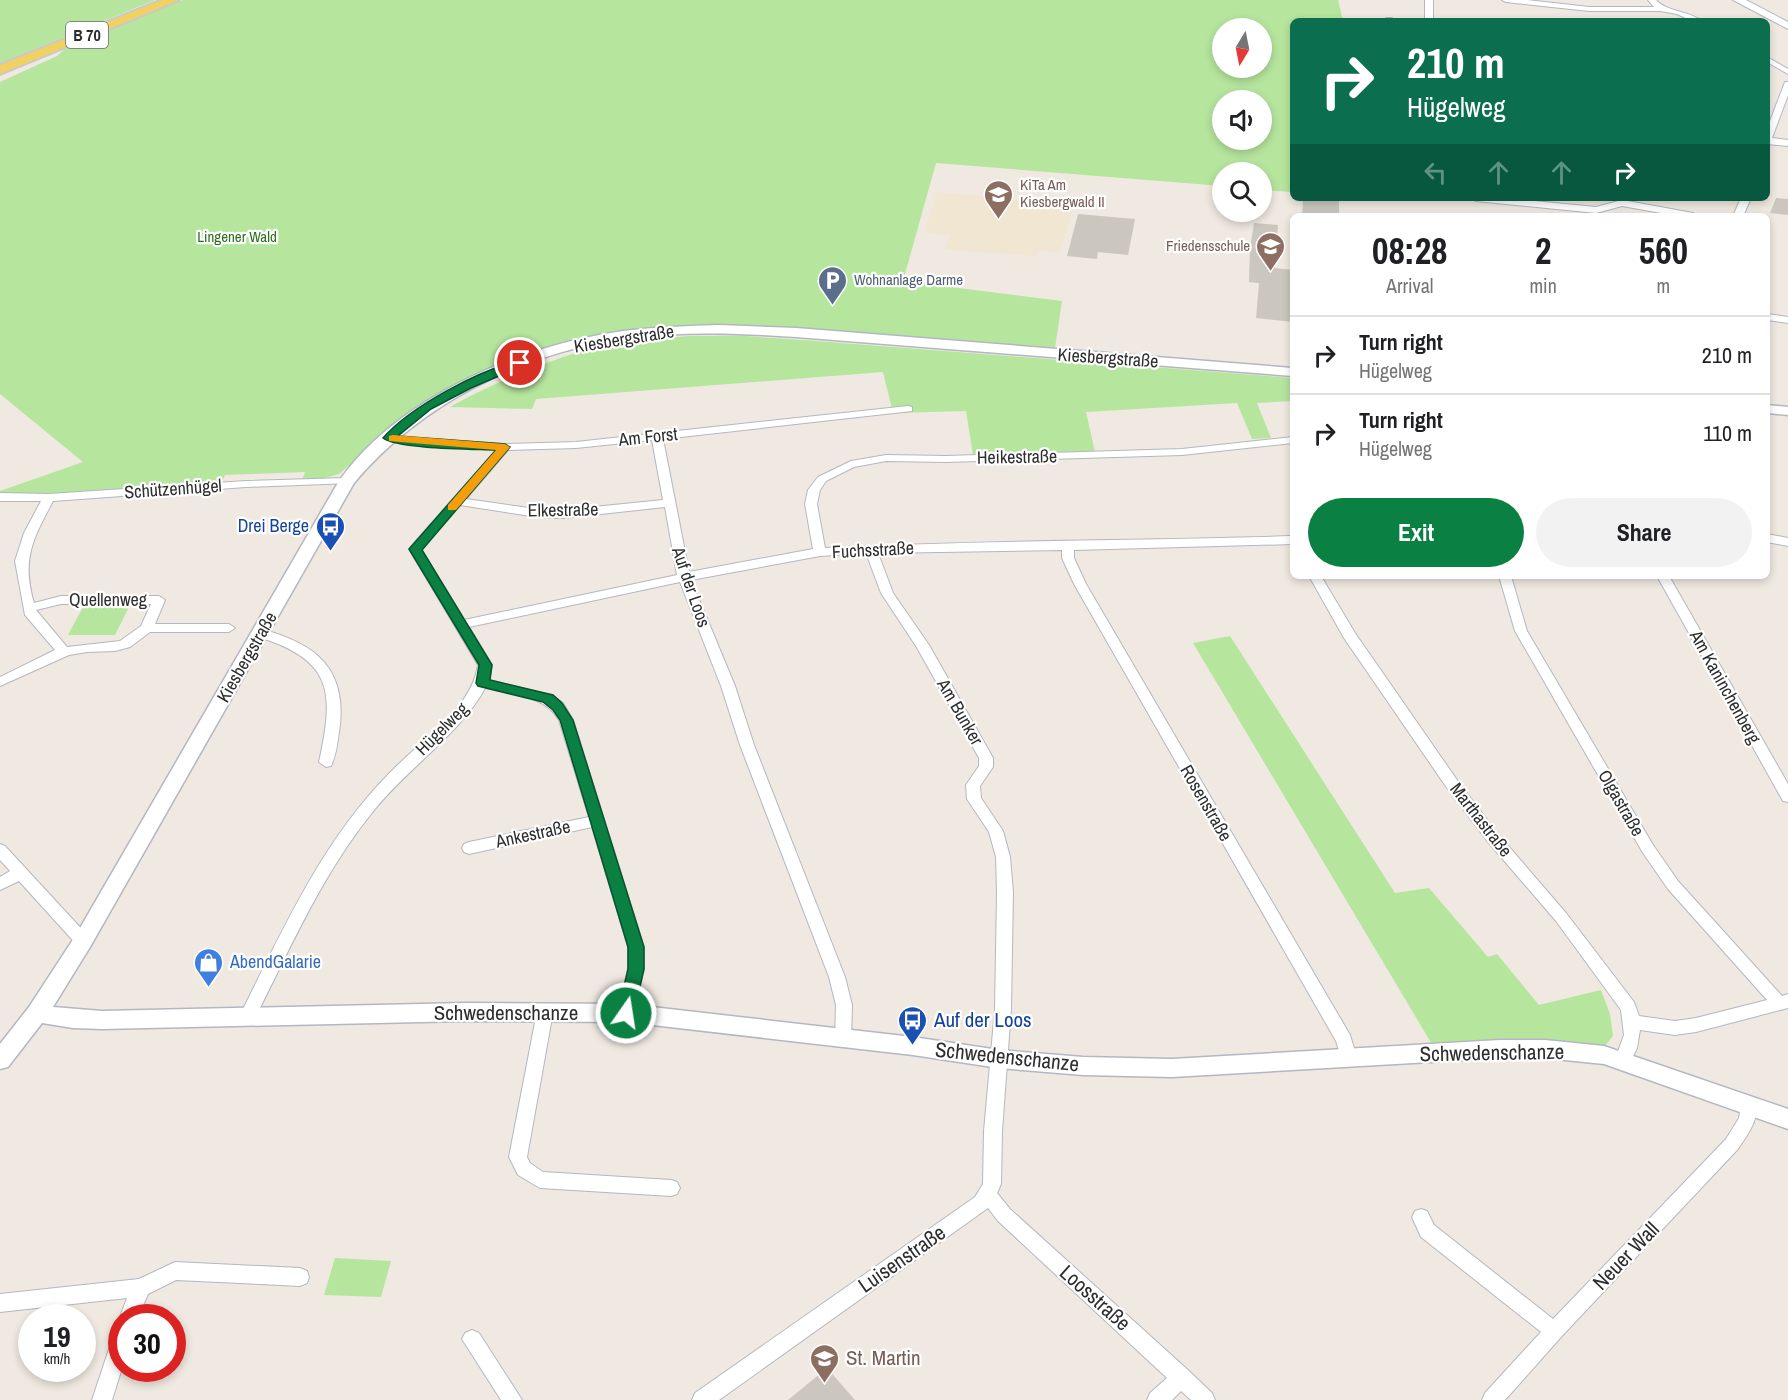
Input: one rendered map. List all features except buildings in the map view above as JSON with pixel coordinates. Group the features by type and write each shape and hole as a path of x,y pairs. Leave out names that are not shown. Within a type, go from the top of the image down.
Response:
{"main road":[{"name":"B 70","path":"0,70 173,0"},
{"path":"1738,0 1788,26"}],"street":[{"path":"1429,0 1429,18"},
{"path":"1506,0 1589,9 1674,10 1691,18"},
{"path":"1652,0 1660,9"},
{"path":"1770,61 1788,72"},
{"path":"1770,129 1778,96 1788,84"},
{"path":"1770,141 1788,143"},
{"path":"1506,201 1596,210 1603,210 1616,203"},
{"path":"1612,201 1616,203 1647,202 1683,213"},
{"path":"1770,317 1788,320"},
{"name":"Kiesbergstraße","path":"0,1060 37,1013 83,941 347,481 366,457 388,438 427,407 467,385 550,352 641,333 737,329 1290,372"},
{"name":"Am Forst","path":"388,438 421,443 505,447 576,445 908,409"},
{"path":"1770,409 1788,411"},
{"name":"Auf der Loos","path":"657,436 684,577 837,977 844,1005 843,1040"},
{"name":"Heikestraße","path":"820,552 811,504 814,490 822,479 851,464 886,458 946,459 1182,453 1290,440"},
{"path":"483,683 485,665 416,549 505,447"},
{"name":"Schützenhügel","path":"0,497 50,498 246,484 347,481"},
{"path":"50,498 30,533 21,561 31,615 64,652"},
{"name":"Elkestraße","path":"458,501 543,514 574,513 668,502"},
{"path":"1770,539 1788,542"},
{"name":"Fuchsstraße","path":"461,625 684,577 820,552 1290,540"},
{"name":"Rosenstraße","path":"1068,546 1068,558 1080,584 1344,1040 1349,1058"},
{"name":"Am Bunker","path":"870,549 887,593 922,645 986,758 987,767 973,785 974,799 996,831 1003,857 1005,892 1003,1009 999,1059"},
{"name":"Marthastraße","path":"1317,579 1349,635 1452,784 1603,972 1628,1007 1634,1022"},
{"name":"Olgastraße","path":"1506,579 1521,632 1648,849 1673,885 1783,1002"},
{"name":"Am Kaninchenberg","path":"1665,579 1788,797"},
{"name":"Quellenweg","path":"0,682 77,648 108,649 131,643 147,628 159,600 61,600 28,608"},
{"name":"Quellenweg","path":"147,628 229,628"},
{"path":"261,633 299,645 326,672 334,692 335,711 326,762"},
{"name":"Ankestraße","path":"483,683 548,699 558,706 566,720 636,947 636,969 626,1013"},
{"name":"Hügelweg","path":"247,1017 295,917 329,863 393,778 462,710 483,683"},
{"name":"Ankestraße","path":"469,848 597,821"},
{"path":"0,850 83,941"},
{"path":"0,884 20,873"},
{"path":"1622,1062 1634,1022 1675,1028 1696,1025 1783,1002"},
{"path":"545,1012 518,1157 524,1169 540,1180 671,1188"},
{"name":"Schwedenschanze","path":"37,1013 73,1019 102,1020 545,1012 626,1013 843,1040 913,1046 999,1059 1137,1068 1500,1049 1545,1049 1604,1054 1788,1119"},
{"path":"988,1194 992,1184 993,1131 999,1059"},
{"name":"Neuer Wall","path":"1492,1400 1732,1144 1747,1119 1748,1106"},
{"name":"Loosstraße","path":"988,1194 1004,1215 1205,1400"},
{"name":"Luisenstraße","path":"702,1400 948,1227 981,1203 988,1194"},
{"path":"1421,1217 1427,1231 1554,1332"},
{"path":"0,1303 141,1288 175,1271 300,1278"},
{"path":"134,1304 141,1288"},
{"path":"472,1339 512,1400"},
{"path":"1157,1400 1182,1378"},
{"path":"102,1400 108,1382"}],"shaded area":[{"name":"KiTa Am Kiesbergwald II","path":"937,192 1074,205 1060,253 1038,250 1037,256 973,252 945,249 950,235 924,233"}],"green space":[{"path":"0,0 155,0 0,63"},
{"name":"Lingener Wald","path":"183,0 1338,0 1342,18 1290,18 1290,192 1272,191 1272,162 1212,162 1212,185 936,163 903,281 1062,301 1055,348 736,325 639,330 517,363 382,437 339,474 318,480 302,480 305,472 225,475 222,482 73,495 0,494 0,491 83,462 0,394 0,82 57,56 70,44"},
{"path":"746,336 1290,378 1290,401 1257,403 1271,438 1252,439 1237,403 1086,412 1095,452 973,455 966,411 893,413 883,372 536,399 532,409 450,407 508,378 550,361 622,342"},
{"path":"83,607 129,607 115,635 68,635"},
{"path":"1230,636 1395,893 1429,888 1488,957 1497,954 1539,1005 1601,990 1610,1014 1613,1036 1605,1046 1436,1051 1193,643"},
{"path":"335,1258 391,1261 381,1297 324,1295"}],"slow traffic":[{"path":"393,439 421,443 505,447 452,508"}],"place":[{"name":"KiTa Am Kiesbergwald II","path":"999,220"},
{"name":"Friedensschule","path":"1271,272"},
{"name":"Wohnanlage Darme","path":"833,306"},
{"name":"Drei Berge","path":"330,552"},
{"name":"AbendGalarie","path":"209,988"},
{"name":"Auf der Loos","path":"913,1046"},
{"name":"St. Martin","path":"825,1384"}],"route":[{"path":"520,363 467,385 427,407 388,438 421,443 505,447 419,543 416,549 417,554 485,665 486,673 483,683 548,699 563,713 636,947 636,969 626,1013"}]}
